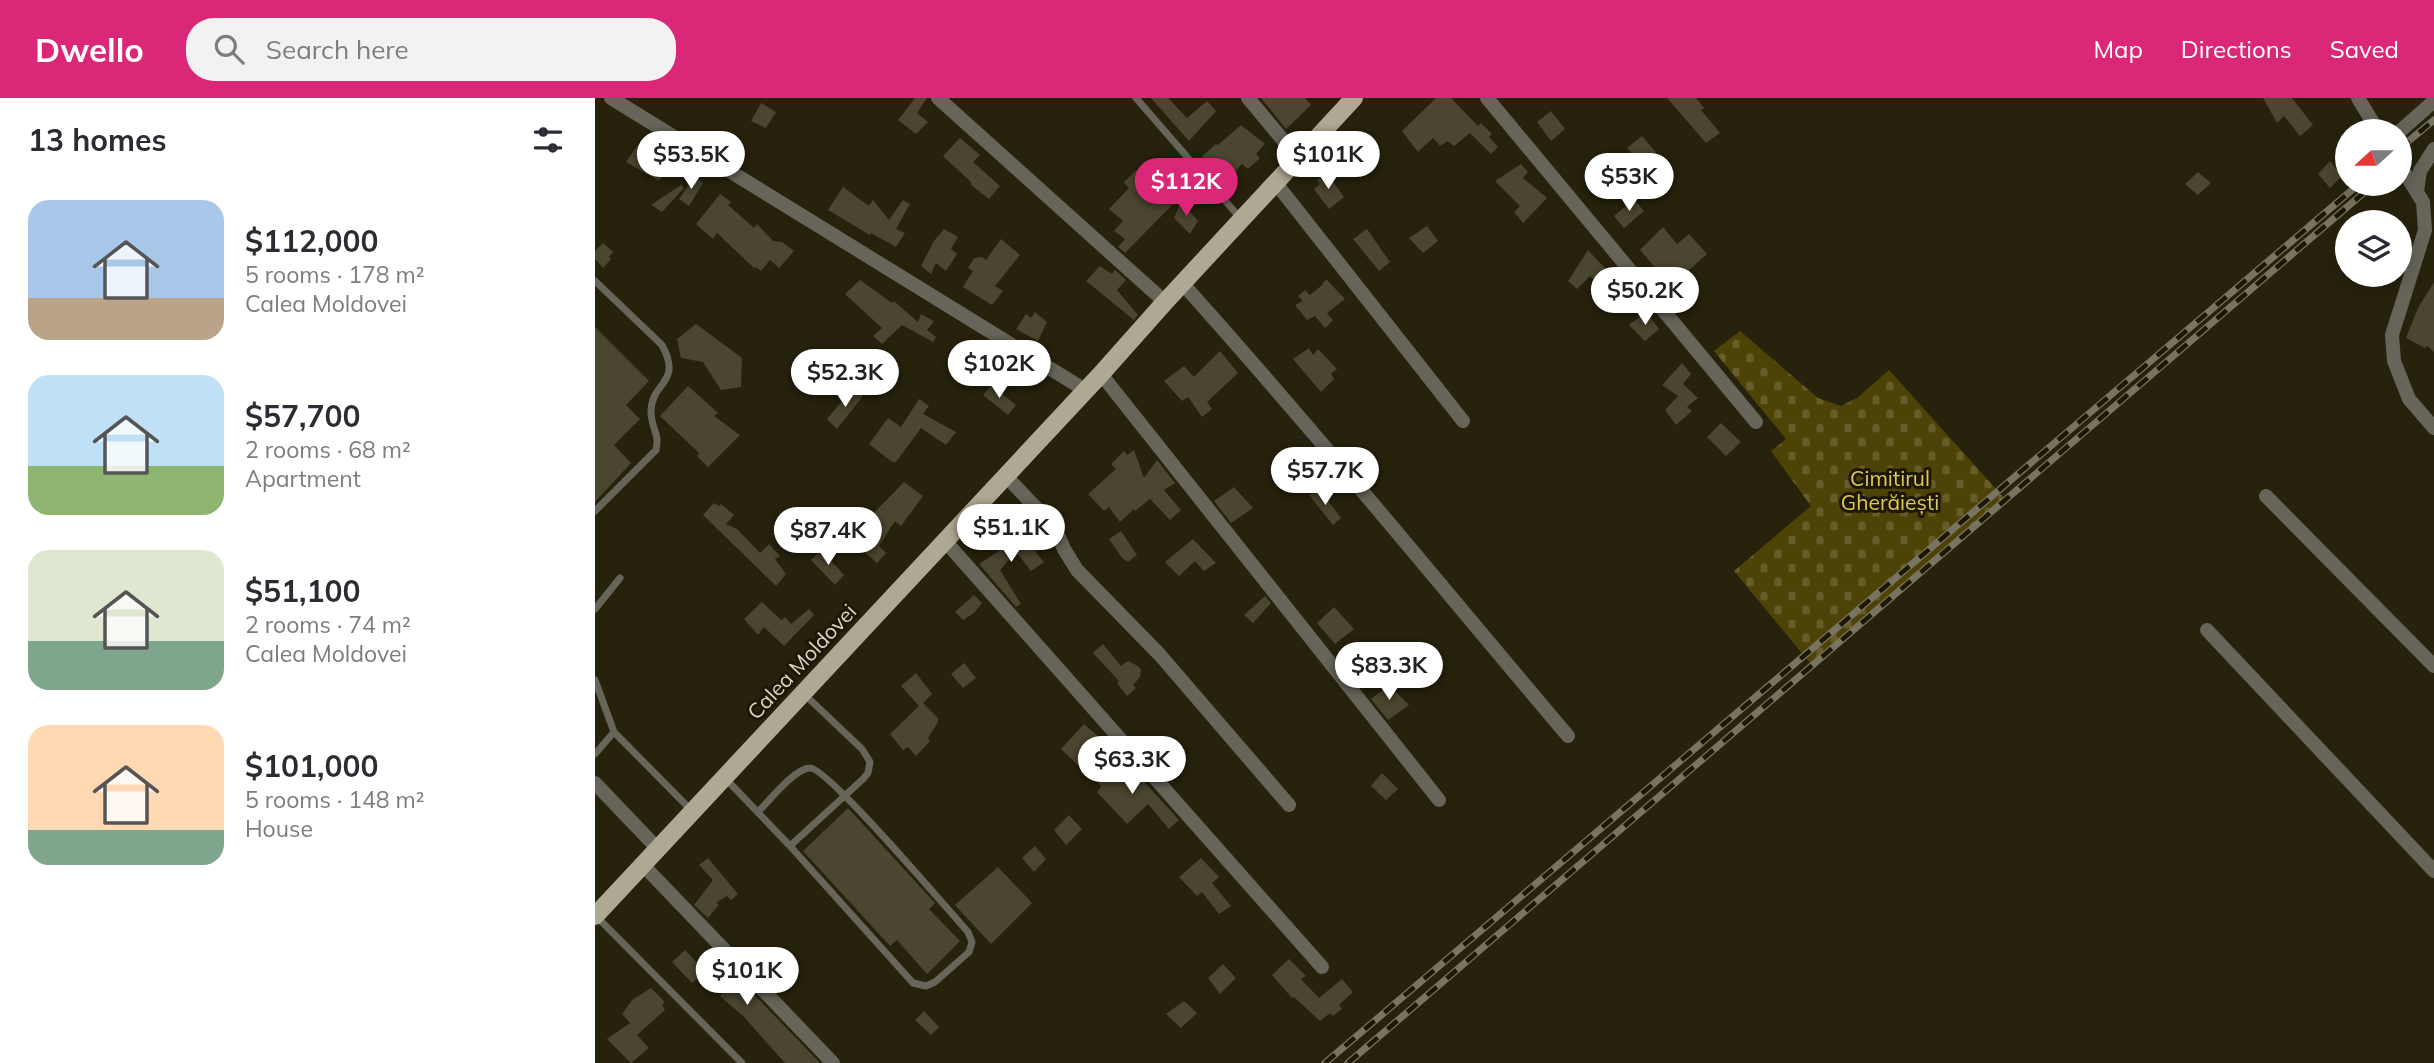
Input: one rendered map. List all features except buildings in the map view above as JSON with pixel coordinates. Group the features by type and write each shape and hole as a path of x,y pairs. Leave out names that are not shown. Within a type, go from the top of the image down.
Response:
{"main road":[{"name":"Calea Moldovei","path":"595,916 946,542 1354,98"}],"street":[{"path":"611,98 1085,390"},
{"path":"938,98 1165,302"},
{"path":"1248,98 1298,158"},
{"path":"1487,98 1756,422"},
{"path":"2358,98 2371,119"},
{"path":"2412,120 2434,101"},
{"path":"2417,191 2420,171 2434,149"},
{"path":"1275,182 1463,421"},
{"path":"2412,184 2423,202 2425,230 2392,335 2394,361 2405,391 2434,428"},
{"path":"1182,283 1268,378 1568,736"},
{"path":"1101,374 1439,800"},
{"path":"1006,476 1055,528 1077,570 1160,654 1289,805"},
{"path":"2266,496 2434,666"},
{"path":"946,542 1322,967"},
{"path":"2207,630 2434,871"},
{"path":"595,783 658,849"},
{"path":"643,865 833,1063"}],"lane":[{"path":"1136,98 1241,219"},
{"path":"595,281 662,345 670,358 671,369 651,409 658,439 656,450 595,511"},
{"path":"595,609 620,578"},
{"path":"595,680 614,732 693,812"},
{"path":"790,846 869,773 870,762 862,749 804,693"},
{"path":"595,754 614,732"},
{"path":"725,778 790,846 913,984 926,986 935,982 969,952 972,942 968,932 845,795 818,769 809,767 799,771 758,812"},
{"path":"595,916 742,1063"}],"green space":[{"name":"Cimitirul Gherăiești","path":"1740,331 1818,398 1841,406 1857,398 1889,370 2005,499 1810,663 1734,571 1811,506 1771,451 1786,439 1714,351"}],"railway":[{"path":"2412,138 2434,120"},
{"path":"1325,1063 2345,196"},
{"path":"1348,1063 2360,196"}]}
